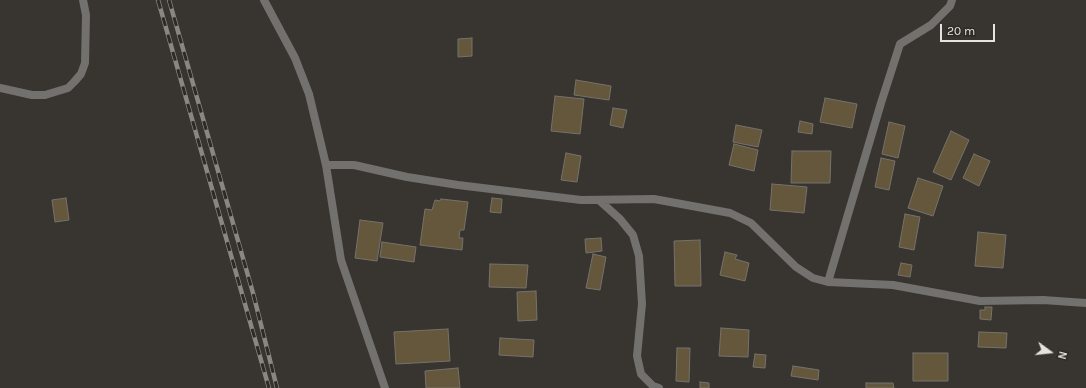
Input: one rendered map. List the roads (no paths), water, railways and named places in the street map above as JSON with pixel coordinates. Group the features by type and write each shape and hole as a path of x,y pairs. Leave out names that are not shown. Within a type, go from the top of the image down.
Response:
{"street":[{"path":"0,88 32,95 45,95 68,88 74,82 81,74 85,63 86,15 83,0"},
{"path":"264,0 295,58 309,94 326,165 341,260 385,388"},
{"path":"828,282 900,44 931,25 950,6 952,0"},
{"path":"326,165 354,165 407,177 458,185 600,201 654,199 740,216 751,223 796,266 813,278 828,282 893,285 980,301 1036,300 1086,303"},
{"path":"600,201 620,219 633,235 639,256 642,304 637,356 641,374 653,386 660,388"}],"railway":[{"path":"158,0 269,388"},
{"path":"169,0 253,293 277,388"}]}
